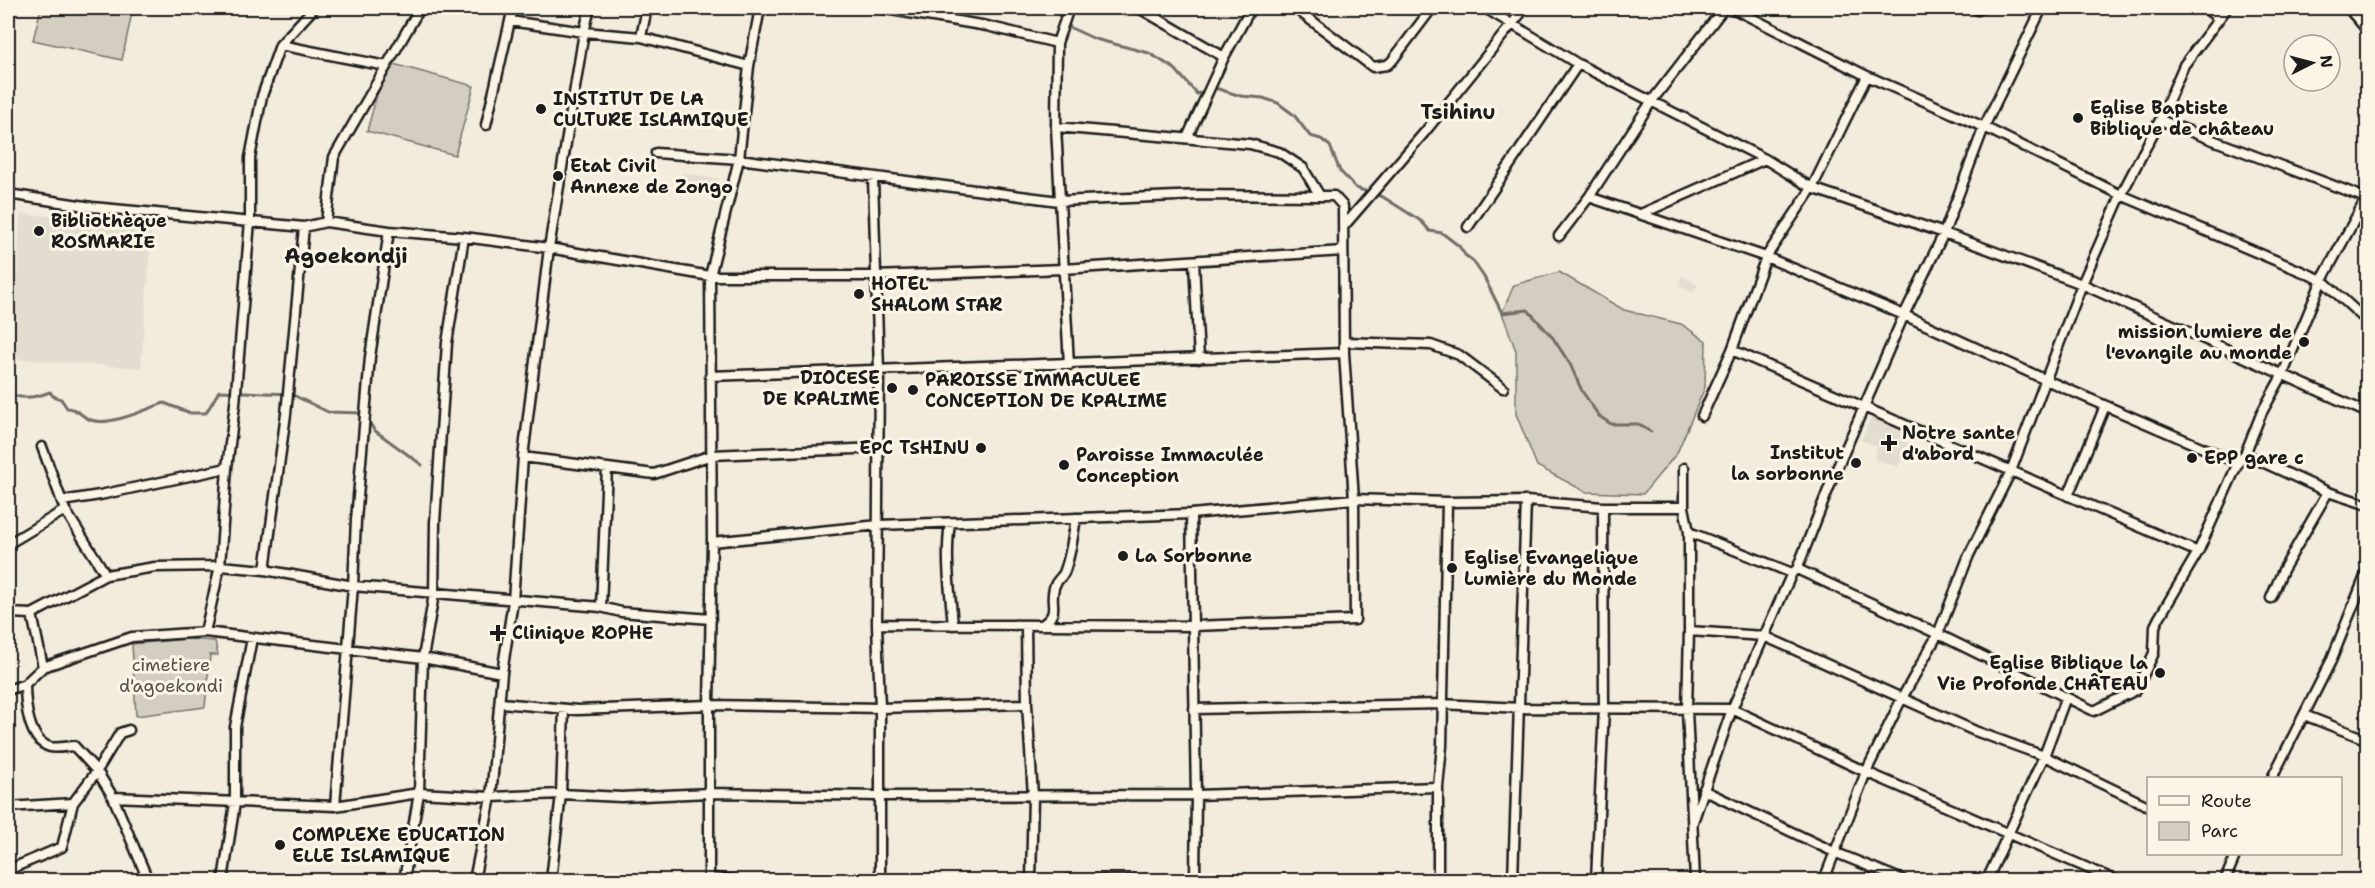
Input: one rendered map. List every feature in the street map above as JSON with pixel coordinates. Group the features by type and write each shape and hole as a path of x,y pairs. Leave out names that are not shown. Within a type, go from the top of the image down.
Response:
{"street":[{"path":"206,632 220,566 250,221 250,158 262,96 280,45 314,8"},
{"path":"326,222 334,157 420,8"},
{"path":"486,125 513,8"},
{"path":"474,880 490,796 501,703 502,673 513,601 524,457 549,248 584,32 590,8"},
{"path":"641,37 647,8"},
{"path":"734,880 709,879 712,542 710,276 739,159 749,66 760,8"},
{"path":"879,8 987,26 1057,43"},
{"path":"1069,8 1057,43 1056,127 1069,365"},
{"path":"1139,8 1224,57"},
{"path":"1187,138 1224,57 1251,8"},
{"path":"1295,8 1374,67 1380,67 1392,62 1432,8"},
{"path":"1485,8 1578,64 1765,159 1812,188 1944,233 2082,284 2367,413"},
{"path":"1344,226 1525,8"},
{"path":"1559,236 1589,197 1651,102 1724,8"},
{"path":"1732,8 1867,76 1984,126 2121,195 2322,280 2367,322"},
{"path":"1694,822 1732,710 1795,571 1904,315 1944,233 1984,126 2042,8"},
{"path":"2205,8 2218,18"},
{"path":"1824,880 1866,772 1902,698 1938,634 1969,555 2011,471 2082,284 2121,195 2160,120 2184,65 2218,18 2228,8"},
{"path":"2348,8 2367,31"},
{"path":"510,21 584,32 641,37 749,66"},
{"path":"280,45 386,66"},
{"path":"1468,227 1578,64"},
{"path":"1702,416 1732,350 1766,257 1812,188 1867,76"},
{"path":"1689,532 1795,571 1938,634 2094,711 2136,690 2154,653 2154,633 2158,618 2198,552 2238,463 2245,454 2262,412 2282,376 2322,280 2367,197 2160,120"},
{"path":"1056,127 1250,144 1279,152 1303,168 1320,196"},
{"path":"656,153 739,159 1059,201 1200,195 1334,196 1343,206 1344,353 1354,499 1355,620 1194,627 877,624"},
{"path":"1641,214 1765,159"},
{"path":"873,178 879,370 878,880 917,880"},
{"path":"8,194 92,207 303,227 326,222 388,231 464,237 549,248 710,276 875,276 1063,269 1343,251"},
{"path":"1589,197 1766,257 1904,315 2046,380 2238,463"},
{"path":"265,570 286,414 303,227"},
{"path":"335,806 370,357 388,231"},
{"path":"404,880 419,793 423,658 434,594 435,522 447,343 464,237"},
{"path":"1194,262 1199,359"},
{"path":"1345,342 1431,345 1459,355 1503,388"},
{"path":"1732,350 2198,552"},
{"path":"710,376 1069,365 1344,353"},
{"path":"2068,496 2105,406"},
{"path":"42,447 63,505 106,575"},
{"path":"524,457 654,474 712,455 878,448"},
{"path":"2245,454 2328,492 2367,505"},
{"path":"8,544 63,505 227,468"},
{"path":"601,608 607,468"},
{"path":"1684,468 1684,507 1689,532 1687,710 1695,880"},
{"path":"2271,598 2283,570 2328,492"},
{"path":"712,542 879,525 1191,514 1354,499 1447,502 1526,501 1603,507 1684,507"},
{"path":"1513,879 1526,501"},
{"path":"1438,880 1438,787 1442,746 1441,704 1447,502"},
{"path":"1596,880 1604,708 1603,507"},
{"path":"1191,514 1196,880"},
{"path":"1041,626 1052,617 1054,587 1062,576 1068,560 1076,518"},
{"path":"950,523 947,547 948,584 953,625"},
{"path":"8,613 32,614 106,575 155,567 220,566 265,570 353,585 434,594 711,619"},
{"path":"2273,777 2331,661 2367,569"},
{"path":"32,614 43,667"},
{"path":"1026,625 1027,704 1034,796 1031,880"},
{"path":"1689,631 1764,636 1975,731 2044,756 2147,806"},
{"path":"8,690 25,684 43,667 132,637 206,632 423,658 502,673"},
{"path":"223,880 235,803 235,727 252,638"},
{"path":"25,684 30,724 41,741 51,747 74,746 97,771 113,797 148,880"},
{"path":"1987,880 2044,756 2066,697"},
{"path":"501,703 564,709 709,705 880,708 1027,704"},
{"path":"1194,709 1441,704 1520,708 1732,710 1866,772 2115,880"},
{"path":"551,880 561,794 564,709"},
{"path":"2304,715 2367,740"},
{"path":"8,870 62,847 73,803 97,771 120,733 129,730"},
{"path":"113,797 335,806 419,793 490,796 561,794 621,797 709,793 1034,796 1196,795 1438,787"},
{"path":"1703,790 1834,852 1903,880"},
{"path":"8,807 73,803"},
{"path":"2225,880 2236,855"},
{"path":"1066,880 1329,880"},
{"path":"1474,880 1558,880"}],"shaded area":[{"path":"682,173 719,179 717,191 680,186"},
{"path":"20,214 152,222 141,368 14,359"},
{"path":"1682,276 1698,285 1693,293 1679,285"},
{"name":"Notre sante d'abord","path":"1871,418 1911,435 1898,467 1874,459 1877,446 1861,440"}],"green space":[{"path":"41,8 133,8 122,60 33,40"},
{"path":"386,62 474,86 455,155 367,131"},
{"path":"1559,272 1624,310 1681,324 1706,341 1705,387 1677,453 1643,494 1586,492 1537,466 1516,414 1516,351 1502,313 1514,285"},
{"name":"cimetiere d'agoekondi","path":"186,639 215,641 218,655 210,655 205,707 136,716 132,644"}],"waterway":[{"path":"1052,8 1071,28 1095,39 1149,53 1175,69 1197,94 1215,88 1278,103 1294,115 1310,136 1321,139 1330,146 1340,171 1356,188 1383,197 1421,221 1430,231 1442,233 1459,246 1484,277 1502,313 1528,310 1553,338 1570,364 1582,391 1599,416 1611,424 1638,424 1651,432"},
{"path":"8,392 23,397 34,397 50,392 61,399 67,408 74,409 88,419 99,422 118,419 164,403 190,413 206,413 219,391 291,394 328,412 362,413"},
{"path":"368,420 374,430 422,465"}],"place":[{"name":"INSTITUT DE LA CULTURE ISLAMIQUE","path":"541,109"},
{"name":"Eglise Baptiste Biblique de château","path":"2078,118"},
{"name":"Etat Civil Annexe de Zongo","path":"558,176"},
{"name":"Bibliothèque ROSMARIE","path":"39,231"},
{"name":"HOTEL SHALOM STAR","path":"859,294"},
{"name":"mission lumiere de l'evangile au monde","path":"2304,342"},
{"name":"DIOCESE DE KPALIME","path":"892,388"},
{"name":"PAROISSE IMMACULEE CONCEPTION DE KPALIME","path":"913,390"},
{"name":"Notre sante d'abord","path":"1889,443"},
{"name":"EPC TSHINU","path":"981,448"},
{"name":"EPP gare c","path":"2192,458"},
{"name":"Institut la sorbonne","path":"1856,463"},
{"name":"Paroisse Immaculée Conception","path":"1064,465"},
{"name":"La Sorbonne","path":"1123,556"},
{"name":"Eglise Evangelique Lumière du Monde","path":"1452,568"},
{"name":"Clinique ROPHE","path":"498,633"},
{"name":"Eglise Biblique la Vie Profonde CHÂTEAU","path":"2160,673"},
{"name":"COMPLEXE EDUCATION ELLE ISLAMIQUE","path":"280,845"}],"district":[{"name":"Tsihinu","path":"1458,112"},
{"name":"Agoekondji","path":"346,256"}]}
